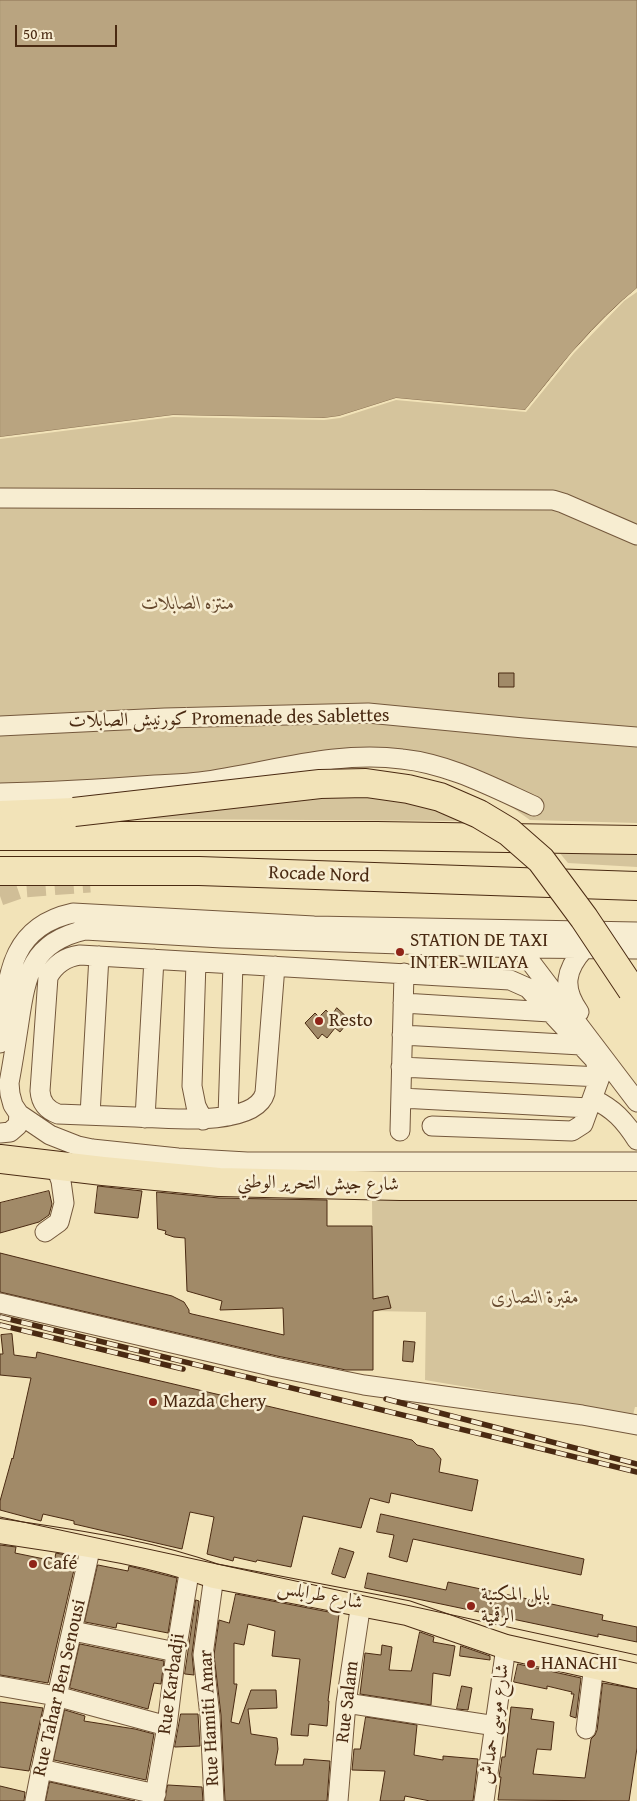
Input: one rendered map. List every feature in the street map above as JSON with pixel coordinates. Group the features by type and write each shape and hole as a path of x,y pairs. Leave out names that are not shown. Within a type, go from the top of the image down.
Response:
{"highway":[{"path":"0,815 74,812 320,784 366,783 408,788 440,797 487,818 508,832 541,860 584,918 634,993"},
{"name":"Rocade Nord","path":"0,836 377,836 637,840"},
{"name":"Rocade Nord","path":"0,872 200,871 637,886"},
{"name":"شارع جيش التحرير الوطني","path":"0,1159 219,1182 409,1186 637,1186"}],"main road":[{"name":"شارع طرابلس","path":"0,1530 91,1545 190,1567 214,1576 407,1613 506,1647 637,1676"}],"street":[{"path":"0,498 553,500 637,535"},
{"name":"كورنيش الصابلات Promenade des Sablettes","path":"0,726 165,718 368,713 637,737"},
{"path":"0,793 67,792 198,783 353,756 411,760 453,771 534,806"},
{"path":"0,1043 10,969 14,957 28,936 38,928 55,918 73,913 314,926 637,932"},
{"path":"0,1133 10,1132 15,1129 20,1119 11,1107 9,1083 26,980 32,966 42,953 56,941 85,930 222,938 520,948 637,949"},
{"path":"324,969 325,941"},
{"path":"520,948 637,1102"},
{"path":"584,949 570,967 568,982 570,997 637,1092"},
{"path":"274,966 263,1098 256,1106 228,1116 203,1120 58,1114 45,1106 40,1096 40,1091 48,978 56,965 67,958 80,955 404,973 510,980 528,988 595,1060 600,1077 583,1124 572,1131 432,1126"},
{"path":"90,1116 99,956"},
{"path":"145,1118 154,959"},
{"path":"196,962 192,1086 196,1106 203,1120"},
{"path":"228,1116 233,964"},
{"path":"400,1131 404,973"},
{"path":"403,1003 550,1012"},
{"path":"402,1035 581,1045"},
{"path":"402,1067 600,1077"},
{"path":"401,1098 591,1104 610,1107 637,1140"},
{"path":"11,1107 50,1135 78,1146 178,1158 247,1162 637,1162"},
{"path":"617,1162 637,1149"},
{"path":"45,1232 58,1222 64,1203 61,1181 55,1165"},
{"path":"0,1303 266,1365 364,1385 582,1415 637,1425"},
{"name":"Rue Tahar Ben Senousi","path":"35,1801 56,1696 73,1631 91,1545"},
{"name":"Rue Karbadji","path":"155,1798 190,1567"},
{"name":"Rue Hamiti Amar","path":"214,1576 203,1655 210,1716 214,1801"},
{"name":"Rue Salam","path":"338,1801 346,1703 361,1603"},
{"path":"73,1631 176,1652"},
{"name":"شارع موسى حمداش","path":"484,1801 506,1647"},
{"path":"586,1729 594,1666"},
{"path":"0,1686 56,1696 167,1726"},
{"path":"346,1703 496,1726"},
{"path":"41,1769 155,1798"}],"green space":[{"name":"منتزه الصابلات","path":"637,288 637,823 530,820 499,798 437,771 371,762 0,806 0,437 157,416 396,398 572,352"},
{"path":"323,796 398,796 477,821 147,819 147,815"},
{"path":"553,845 637,848 637,867 568,863"},
{"name":"مقبرة النصارى","path":"372,1198 637,1199 637,1407 635,1407 633,1415 425,1380 426,1312 373,1311"}],"shaded area":[{"path":"0,0 637,0 637,288 591,331 525,410 396,398 339,416 324,418 173,415 0,437"}],"pier":[{"path":"637,288 637,292 624,301 574,353 526,412 396,400 340,418 324,420 173,417 0,439 0,437 173,415 324,418 339,416 396,398 525,410 572,352"}],"building":[{"path":"499,673 514,673 514,687 499,687"},
{"path":"337,1008 350,1020 340,1032 335,1028 327,1038 322,1034 318,1039 305,1023 315,1013 319,1017 326,1010 331,1016"},
{"path":"98,1186 142,1191 138,1218 95,1213"},
{"path":"49,1191 52,1204 49,1215 39,1222 0,1233 0,1203"},
{"path":"157,1192 219,1198 327,1200 327,1226 372,1226 373,1299 388,1296 391,1308 373,1311 373,1370 346,1370 277,1356 0,1292 0,1253 172,1296 184,1302 189,1313 284,1335 283,1308 220,1310 222,1301 187,1291 185,1238 165,1234 166,1231 158,1229"},
{"path":"12,1334 14,1355 36,1358 37,1352 412,1440 417,1445 433,1449 441,1459 439,1472 478,1480 472,1511 391,1493 389,1503 370,1498 361,1528 303,1516 291,1567 234,1557 233,1561 207,1554 214,1517 190,1512 182,1549 74,1524 74,1521 43,1514 41,1521 0,1510 0,1501 13,1459 31,1378 0,1375 0,1354 3,1354 1,1335"},
{"path":"404,1341 415,1342 413,1362 403,1361"},
{"path":"381,1514 584,1559 581,1575 413,1539 407,1562 389,1557 394,1535 377,1532"},
{"path":"0,1545 16,1547 15,1553 54,1561 56,1553 74,1557 73,1560 76,1561 48,1683 0,1675"},
{"path":"340,1548 354,1552 345,1578 332,1574"},
{"path":"98,1565 128,1571 129,1566 177,1578 168,1633 117,1623 116,1628 85,1622"},
{"path":"368,1573 446,1590 448,1582 603,1615 602,1620 637,1627 637,1642 598,1634 598,1637 365,1588"},
{"path":"236,1594 339,1614 328,1701 327,1726 309,1724 308,1736 291,1735 300,1659 272,1656 275,1631 248,1624 244,1645 234,1643 234,1684 237,1684 231,1722 239,1724 251,1690 276,1690 277,1708 248,1709 251,1734 277,1738 278,1749 275,1765 303,1765 304,1759 330,1761 327,1801 225,1801 221,1715 214,1655 219,1620 229,1623"},
{"path":"196,1600 199,1601 192,1654 194,1675 185,1674"},
{"path":"420,1632 434,1637 433,1642 455,1646 450,1676 433,1673 431,1705 360,1694 365,1653 381,1655 382,1645 392,1647 389,1670 411,1671"},
{"path":"80,1644 164,1661 161,1684 154,1683 148,1709 70,1688"},
{"path":"461,1646 490,1656 490,1660 460,1656"},
{"path":"518,1664 581,1678 576,1718 570,1716 574,1694 571,1694 572,1692 547,1686 547,1689 514,1682"},
{"path":"603,1683 637,1689 637,1748 629,1801 498,1800 501,1777 499,1777 502,1757 505,1757 511,1707 533,1709 531,1719 554,1722 551,1750 537,1749 533,1774 585,1778 591,1739 597,1730"},
{"path":"462,1686 472,1688 468,1710 457,1709"},
{"path":"0,1702 43,1708 29,1771 0,1767"},
{"path":"65,1710 85,1716 84,1721 154,1734 146,1780 54,1760"},
{"path":"181,1714 198,1714 200,1746 175,1747"},
{"path":"366,1717 417,1725 414,1755 443,1760 443,1756 478,1759 473,1801 430,1801 405,1796 404,1801 380,1801 385,1771 352,1770 354,1749 360,1749"},
{"path":"50,1782 135,1801 46,1801"},
{"path":"168,1785 202,1787 203,1801 165,1801"},
{"path":"0,1786 25,1792 24,1801 0,1801"}],"tunnel":[{"path":"0,896 23,888 90,883"}],"tram line":[{"path":"0,1517 637,1655"}],"railway":[{"path":"0,1317 637,1472"},
{"path":"0,1325 183,1369"},
{"path":"386,1399 637,1464"}],"place":[{"name":"STATION DE TAXI INTER-WILAYA","path":"400,952"},
{"name":"Resto","path":"319,1021"},
{"name":"Mazda Chery","path":"153,1402"},
{"name":"Café","path":"33,1564"},
{"name":"بابل المكتبة الرقمية","path":"471,1606"},
{"name":"HANACHI","path":"531,1664"}]}
